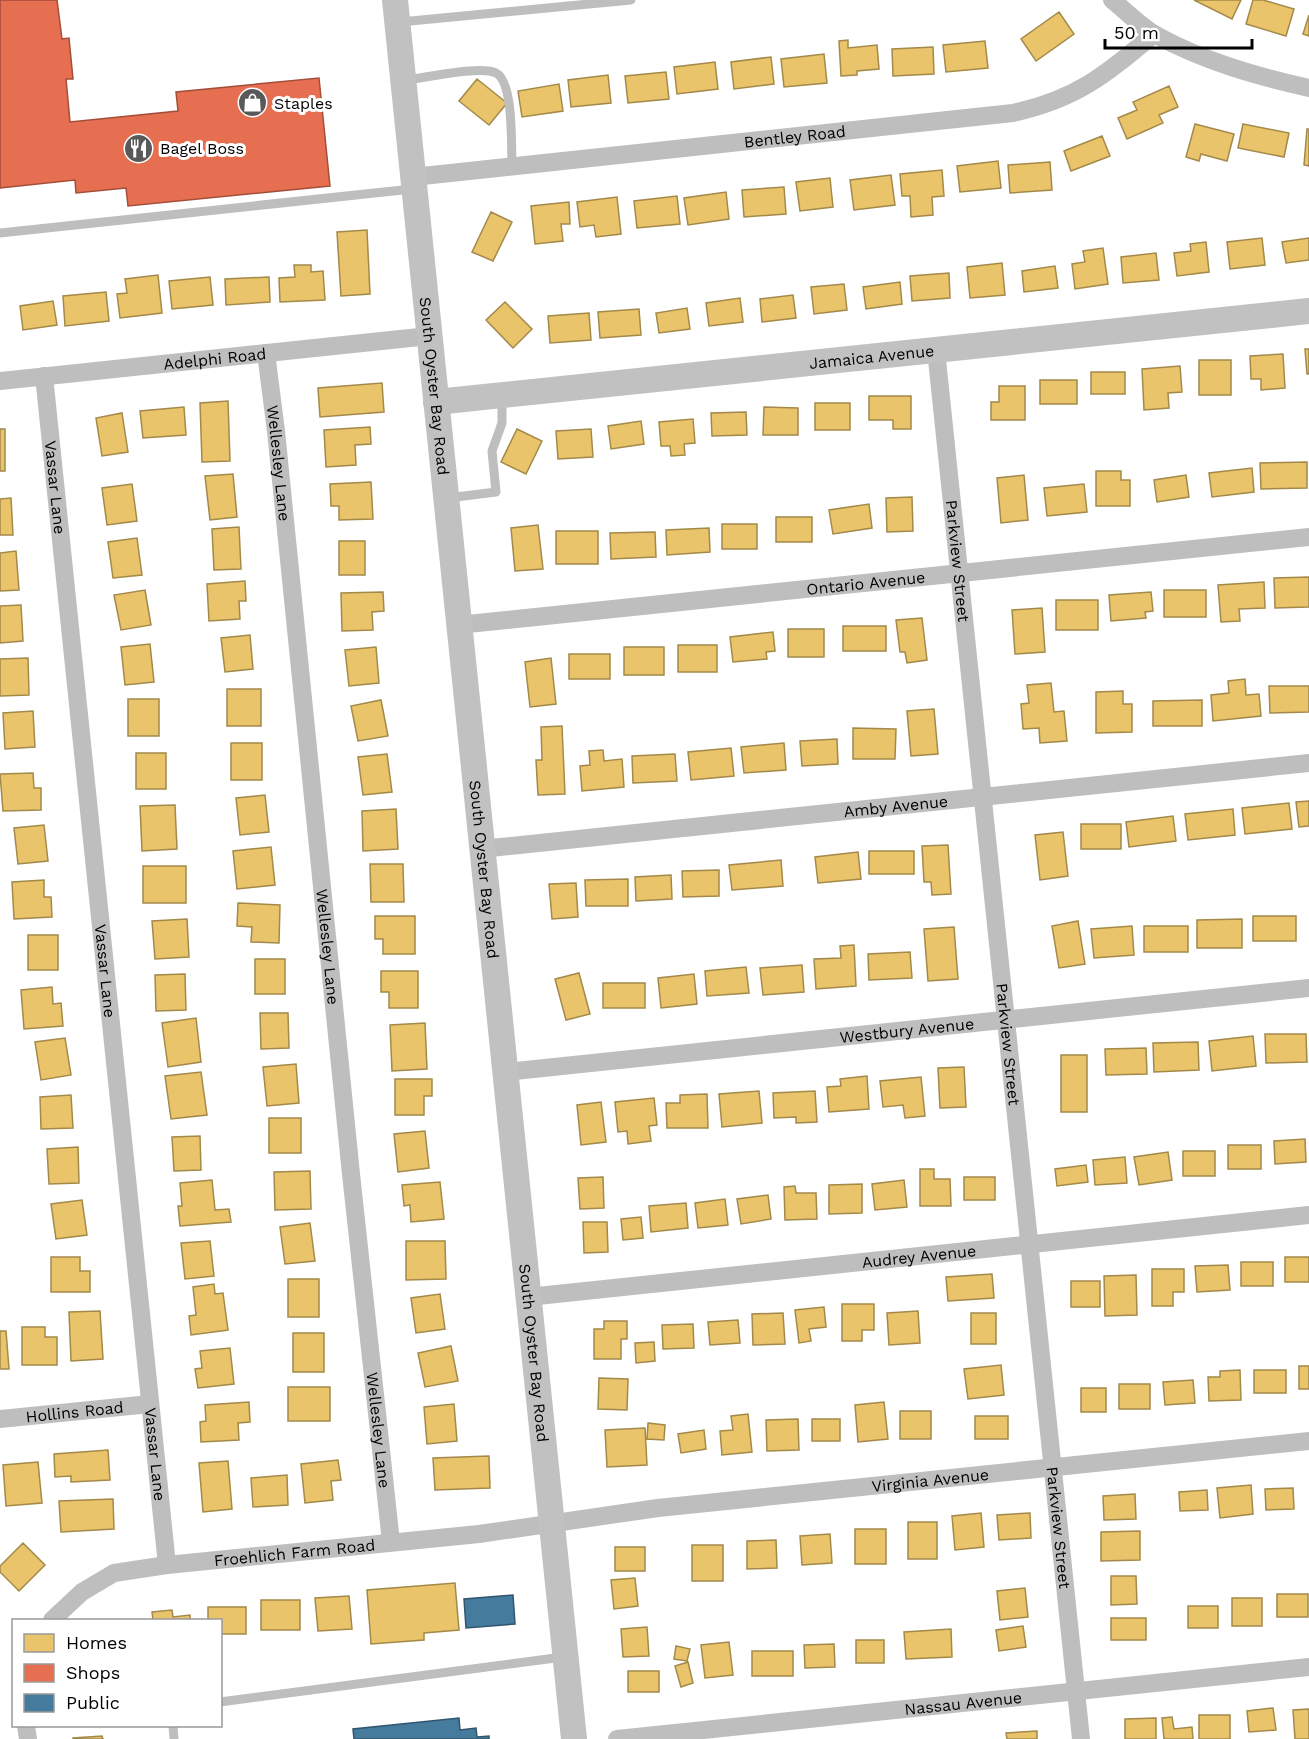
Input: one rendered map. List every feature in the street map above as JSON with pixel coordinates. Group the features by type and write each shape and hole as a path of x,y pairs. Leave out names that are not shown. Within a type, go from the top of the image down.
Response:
{"main road":[{"name":"South Oyster Bay Road","path":"396,11 574,1739"},
{"name":"Jamaica Avenue","path":"436,402 1309,311"}],"street":[{"path":"1112,0 1154,34 1216,62 1256,76 1309,88"},
{"name":"Bentley Road","path":"414,183 512,166 1013,113 1041,107 1077,92 1105,75 1154,34"},
{"name":"Adelphi Road","path":"0,381 429,336"},
{"name":"Parkview Street","path":"936,350 1081,1739"},
{"name":"Wellesley Lane","path":"266,352 391,1542"},
{"name":"Vassar Lane","path":"44,376 167,1565"},
{"name":"Ontario Avenue","path":"458,625 1309,537"},
{"name":"Amby Avenue","path":"481,849 1309,763"},
{"name":"Westbury Avenue","path":"504,1072 1309,988"},
{"name":"Audrey Avenue","path":"528,1297 1309,1215"},
{"name":"Hollins Road","path":"0,1419 150,1404"},
{"name":"Virginia Avenue","path":"551,1523 658,1508 1309,1441"},
{"name":"Froehlich Farm Road","path":"53,1619 82,1592 114,1573 167,1565 479,1534 551,1523"},
{"name":"Nassau Avenue","path":"617,1739 1309,1667"}],"lane":[{"path":"396,11 631,0"},
{"path":"403,80 481,70 497,73 505,83 508,94 512,166"},
{"path":"0,233 414,183"},
{"path":"446,498 496,492 492,452 502,423 502,395"},
{"path":"222,1702 565,1656"}],"building: Homes":[{"path":"1194,0 1241,0 1232,19"},
{"path":"1253,0 1263,0 1294,9 1286,36 1246,24"},
{"path":"1059,12 1074,34 1036,61 1021,39"},
{"path":"1309,15 1309,36 1303,34"},
{"path":"848,40 848,48 877,45 879,69 857,71 857,75 841,76 839,41"},
{"path":"985,41 988,68 946,72 943,45"},
{"path":"933,47 934,74 893,76 892,49"},
{"path":"824,54 827,83 784,87 781,59"},
{"path":"771,57 774,84 734,89 731,62"},
{"path":"715,62 718,89 677,94 674,67"},
{"path":"666,72 669,99 628,103 625,76"},
{"path":"608,75 611,103 571,107 568,80"},
{"path":"477,79 507,103 489,125 459,101"},
{"path":"559,84 563,111 522,117 518,91"},
{"path":"1169,86 1178,107 1159,115 1163,123 1127,139 1118,118 1137,110 1133,102"},
{"path":"1195,124 1234,134 1227,161 1201,154 1199,161 1186,157"},
{"path":"1243,124 1289,133 1284,157 1238,148"},
{"path":"1307,129 1309,129 1309,166 1304,165"},
{"path":"1102,136 1110,156 1071,171 1064,151"},
{"path":"998,161 1001,188 960,192 957,166"},
{"path":"1050,162 1052,190 1010,193 1008,165"},
{"path":"942,170 944,196 932,197 933,215 911,217 910,196 902,196 900,174"},
{"path":"891,175 895,205 854,210 850,180"},
{"path":"830,178 833,207 800,211 796,182"},
{"path":"784,187 786,214 744,217 742,190"},
{"path":"726,192 729,219 688,225 684,198"},
{"path":"677,196 680,224 637,228 634,201"},
{"path":"617,197 621,234 596,237 594,225 580,227 577,202"},
{"path":"569,202 570,224 561,224 563,241 535,244 531,206"},
{"path":"491,212 512,222 493,261 472,252"},
{"path":"367,230 370,294 341,296 337,232"},
{"path":"1262,238 1265,265 1230,269 1227,242"},
{"path":"1309,238 1309,260 1286,263 1282,242"},
{"path":"1206,242 1209,272 1177,276 1174,253 1191,251 1190,244"},
{"path":"1103,248 1108,284 1075,289 1072,264 1085,262 1083,251"},
{"path":"1156,253 1159,280 1123,283 1121,257"},
{"path":"1002,263 1005,295 970,298 967,267"},
{"path":"294,265 311,265 311,272 323,271 325,300 280,302 279,278 295,277"},
{"path":"1055,266 1058,288 1024,292 1022,271"},
{"path":"949,273 950,298 912,301 910,276"},
{"path":"158,275 162,313 120,318 117,294 127,293 125,279"},
{"path":"210,277 213,305 172,309 169,281"},
{"path":"269,277 270,302 226,305 225,279"},
{"path":"900,282 902,304 866,309 863,287"},
{"path":"844,284 847,310 814,314 811,287"},
{"path":"106,292 109,321 65,326 63,296"},
{"path":"793,295 796,318 762,322 760,299"},
{"path":"740,298 743,322 709,326 706,303"},
{"path":"53,301 57,325 23,330 20,306"},
{"path":"505,302 532,329 513,348 486,320"},
{"path":"687,308 690,329 659,333 656,313"},
{"path":"639,309 641,335 600,338 598,312"},
{"path":"589,313 591,340 550,343 548,316"},
{"path":"1305,349 1309,349 1309,374 1307,374"},
{"path":"1283,354 1285,388 1261,390 1261,379 1251,379 1250,356"},
{"path":"1199,360 1231,360 1231,395 1199,395"},
{"path":"1180,366 1182,392 1168,393 1169,408 1144,410 1142,369"},
{"path":"1091,372 1125,372 1125,394 1091,394"},
{"path":"1040,380 1077,380 1077,404 1040,404"},
{"path":"382,383 384,412 320,417 318,388"},
{"path":"999,386 1025,386 1025,420 991,420 991,402 999,402"},
{"path":"869,396 911,396 911,429 893,429 893,420 869,420"},
{"path":"228,401 230,461 202,462 200,403"},
{"path":"815,403 850,403 850,430 815,430"},
{"path":"184,407 186,435 143,438 140,411"},
{"path":"764,407 798,408 798,435 763,435"},
{"path":"746,412 747,435 712,436 711,413"},
{"path":"122,413 128,452 102,456 96,418"},
{"path":"693,419 695,443 684,444 685,455 671,456 670,446 661,446 659,422"},
{"path":"641,421 644,444 611,449 608,426"},
{"path":"370,427 371,444 355,445 356,465 326,467 324,430"},
{"path":"0,429 5,429 5,471 0,471"},
{"path":"517,429 542,441 526,474 501,462"},
{"path":"591,429 593,457 558,459 556,431"},
{"path":"1307,462 1307,488 1261,489 1260,463"},
{"path":"1252,468 1254,492 1212,497 1209,473"},
{"path":"1096,471 1121,471 1121,480 1130,480 1130,506 1096,506"},
{"path":"233,474 237,517 210,520 205,476"},
{"path":"1024,475 1028,520 1001,523 997,478"},
{"path":"1186,475 1189,497 1157,502 1154,480"},
{"path":"371,482 373,519 339,520 339,506 331,506 330,484"},
{"path":"132,484 137,521 107,525 102,488"},
{"path":"1084,484 1087,512 1047,516 1044,488"},
{"path":"912,497 913,531 887,532 886,498"},
{"path":"11,498 13,535 0,535 0,499"},
{"path":"869,504 872,528 833,534 829,510"},
{"path":"776,517 812,517 812,542 776,542"},
{"path":"722,524 757,524 757,549 722,549"},
{"path":"538,525 543,569 515,571 511,528"},
{"path":"239,527 241,569 214,570 212,529"},
{"path":"709,528 710,552 667,555 666,530"},
{"path":"556,531 598,531 598,564 556,564"},
{"path":"655,532 656,557 611,559 610,533"},
{"path":"137,538 142,575 113,578 108,542"},
{"path":"339,541 365,541 365,575 339,575"},
{"path":"16,551 19,590 0,591 0,553"},
{"path":"1309,577 1309,607 1275,608 1274,578"},
{"path":"245,581 246,601 239,601 240,619 209,621 207,584"},
{"path":"1264,582 1265,608 1239,609 1240,621 1221,622 1218,585"},
{"path":"145,590 151,625 121,630 114,595"},
{"path":"1164,590 1206,590 1206,617 1164,617"},
{"path":"383,592 384,611 372,612 373,630 342,631 341,593"},
{"path":"1151,592 1153,611 1145,612 1146,618 1111,621 1109,595"},
{"path":"1056,600 1098,600 1098,630 1056,630"},
{"path":"21,605 23,641 0,643 0,606"},
{"path":"1042,608 1045,652 1015,654 1012,610"},
{"path":"922,618 927,660 907,663 905,652 900,652 896,620"},
{"path":"843,626 886,626 886,651 843,651"},
{"path":"788,629 824,629 824,657 788,657"},
{"path":"773,632 775,651 766,652 767,659 733,662 730,637"},
{"path":"250,635 253,669 225,672 221,638"},
{"path":"150,644 154,682 125,685 121,647"},
{"path":"678,645 717,645 717,672 678,672"},
{"path":"376,647 379,683 349,686 345,650"},
{"path":"624,647 664,647 664,675 624,675"},
{"path":"569,654 610,654 610,679 569,679"},
{"path":"28,658 29,695 0,696 0,659"},
{"path":"551,658 556,704 530,707 525,662"},
{"path":"1245,679 1246,695 1259,694 1261,716 1213,721 1211,695 1229,693 1228,681"},
{"path":"1051,683 1054,712 1064,711 1067,741 1040,743 1039,728 1023,729 1021,704 1029,703 1027,685"},
{"path":"1269,686 1309,686 1309,712 1270,713"},
{"path":"227,689 261,689 261,726 227,726"},
{"path":"1123,691 1123,704 1132,704 1132,732 1096,733 1096,692"},
{"path":"128,699 159,699 159,736 128,736"},
{"path":"381,700 388,736 358,741 351,706"},
{"path":"1202,700 1202,726 1153,726 1153,701"},
{"path":"934,709 938,754 911,756 907,711"},
{"path":"33,711 35,747 5,749 3,713"},
{"path":"562,726 565,794 538,795 536,760 542,760 541,727"},
{"path":"853,728 896,729 895,759 853,759"},
{"path":"837,739 838,764 802,766 800,741"},
{"path":"231,743 262,743 262,780 231,780"},
{"path":"784,743 786,770 744,773 741,747"},
{"path":"731,748 734,776 691,780 688,752"},
{"path":"603,750 604,761 622,759 624,787 582,791 580,766 590,765 589,751"},
{"path":"136,753 166,753 166,789 136,789"},
{"path":"387,754 392,792 363,795 358,757"},
{"path":"675,754 677,781 633,783 632,756"},
{"path":"33,773 34,788 41,788 41,810 3,811 0,774"},
{"path":"265,795 269,832 240,835 236,798"},
{"path":"1309,801 1309,826 1299,827 1296,802"},
{"path":"1289,803 1292,829 1245,834 1242,808"},
{"path":"175,805 177,849 142,851 140,806"},
{"path":"396,809 398,849 363,851 362,811"},
{"path":"1233,809 1235,835 1188,840 1185,814"},
{"path":"1173,816 1176,841 1129,847 1126,822"},
{"path":"1081,824 1121,824 1121,849 1081,849"},
{"path":"44,825 48,861 18,864 14,828"},
{"path":"1063,832 1068,876 1040,880 1035,835"},
{"path":"948,845 951,894 932,895 931,882 924,882 922,846"},
{"path":"271,847 275,885 237,889 233,851"},
{"path":"869,851 914,851 914,874 869,874"},
{"path":"858,852 861,879 818,883 815,857"},
{"path":"781,860 783,886 732,890 729,865"},
{"path":"370,864 403,864 404,902 371,902"},
{"path":"143,866 186,866 186,903 143,903"},
{"path":"719,870 719,896 683,897 682,871"},
{"path":"671,875 672,899 636,901 635,877"},
{"path":"628,879 628,906 586,906 585,880"},
{"path":"44,880 44,897 51,897 52,917 14,919 12,882"},
{"path":"576,883 578,917 552,919 549,884"},
{"path":"238,903 280,905 279,943 251,942 252,927 237,926"},
{"path":"375,916 415,916 415,954 383,954 383,939 375,939"},
{"path":"1253,916 1296,916 1296,941 1253,941"},
{"path":"187,919 189,957 155,959 152,921"},
{"path":"1242,919 1242,948 1197,948 1197,920"},
{"path":"1078,921 1085,964 1059,968 1052,926"},
{"path":"1132,926 1134,955 1094,958 1091,929"},
{"path":"1144,926 1188,926 1188,952 1144,952"},
{"path":"954,927 958,979 928,981 924,929"},
{"path":"28,935 58,935 58,970 28,970"},
{"path":"854,945 856,986 816,989 814,959 841,958 840,946"},
{"path":"910,952 912,978 869,980 868,954"},
{"path":"255,959 285,959 285,994 255,994"},
{"path":"802,965 804,992 763,995 760,968"},
{"path":"746,967 749,993 707,996 705,971"},
{"path":"381,971 418,971 418,1008 389,1008 389,992 381,992"},
{"path":"579,973 590,1014 566,1020 555,979"},
{"path":"185,974 186,1010 156,1011 155,975"},
{"path":"694,974 697,1004 661,1008 658,978"},
{"path":"603,983 645,983 645,1008 603,1008"},
{"path":"52,987 53,1004 61,1003 63,1026 24,1029 21,990"},
{"path":"260,1013 288,1013 289,1048 261,1049"},
{"path":"196,1018 201,1062 168,1067 162,1023"},
{"path":"425,1023 427,1069 392,1071 390,1025"},
{"path":"1265,1034 1306,1034 1307,1062 1266,1063"},
{"path":"1253,1036 1256,1066 1212,1071 1209,1041"},
{"path":"65,1038 71,1075 41,1080 35,1042"},
{"path":"1198,1042 1199,1070 1154,1072 1153,1043"},
{"path":"1146,1048 1147,1074 1106,1075 1105,1049"},
{"path":"1061,1055 1087,1055 1087,1112 1061,1112"},
{"path":"296,1064 299,1103 267,1106 263,1067"},
{"path":"964,1067 966,1107 940,1108 938,1068"},
{"path":"201,1072 207,1115 171,1119 165,1076"},
{"path":"867,1076 869,1109 829,1112 827,1087 841,1086 840,1079"},
{"path":"921,1077 925,1116 905,1118 903,1105 883,1107 880,1081"},
{"path":"395,1079 432,1079 432,1096 424,1096 424,1115 395,1115"},
{"path":"759,1091 762,1123 722,1127 719,1094"},
{"path":"815,1091 817,1122 796,1123 796,1117 774,1118 773,1093"},
{"path":"707,1094 708,1128 667,1128 666,1103 680,1103 680,1095"},
{"path":"71,1095 73,1128 41,1129 40,1097"},
{"path":"654,1098 657,1125 649,1126 651,1141 628,1144 627,1131 618,1132 615,1102"},
{"path":"601,1102 606,1142 581,1145 577,1105"},
{"path":"269,1118 301,1118 301,1153 269,1153"},
{"path":"425,1131 429,1168 398,1172 394,1134"},
{"path":"200,1136 201,1170 174,1171 172,1137"},
{"path":"1305,1139 1306,1162 1275,1164 1274,1141"},
{"path":"1228,1145 1261,1145 1261,1169 1228,1169"},
{"path":"78,1147 79,1183 49,1184 47,1149"},
{"path":"1183,1151 1215,1151 1215,1176 1183,1176"},
{"path":"1168,1152 1172,1180 1139,1185 1134,1157"},
{"path":"1125,1157 1127,1183 1095,1185 1093,1160"},
{"path":"1086,1165 1088,1182 1057,1186 1055,1169"},
{"path":"920,1169 934,1169 934,1179 950,1179 951,1206 920,1206"},
{"path":"310,1171 311,1209 275,1210 274,1172"},
{"path":"603,1177 604,1208 580,1209 578,1178"},
{"path":"964,1177 995,1177 995,1200 964,1200"},
{"path":"212,1180 215,1210 229,1209 231,1222 180,1226 178,1206 182,1206 180,1183"},
{"path":"904,1180 907,1207 875,1210 872,1184"},
{"path":"440,1182 444,1219 411,1222 410,1205 404,1206 402,1185"},
{"path":"862,1184 862,1213 829,1214 829,1185"},
{"path":"795,1186 796,1193 816,1193 817,1219 785,1220 784,1187"},
{"path":"768,1195 771,1219 741,1224 737,1199"},
{"path":"725,1199 728,1225 698,1228 695,1203"},
{"path":"82,1200 87,1235 56,1239 51,1204"},
{"path":"686,1203 688,1228 651,1232 649,1206"},
{"path":"641,1217 643,1238 623,1240 621,1219"},
{"path":"583,1222 607,1222 608,1252 584,1253"},
{"path":"310,1223 315,1261 285,1264 280,1227"},
{"path":"210,1241 214,1276 185,1279 181,1243"},
{"path":"406,1241 445,1241 446,1279 406,1280"},
{"path":"51,1257 80,1257 80,1271 90,1271 90,1292 51,1292"},
{"path":"1285,1257 1309,1257 1309,1282 1285,1282"},
{"path":"1241,1262 1273,1262 1273,1286 1241,1286"},
{"path":"1228,1265 1230,1290 1197,1292 1195,1266"},
{"path":"1152,1269 1184,1269 1184,1292 1173,1292 1173,1306 1152,1306"},
{"path":"992,1274 994,1298 948,1301 946,1277"},
{"path":"1136,1275 1137,1315 1105,1316 1104,1276"},
{"path":"288,1279 319,1279 319,1317 288,1317"},
{"path":"1071,1281 1100,1281 1100,1307 1071,1307"},
{"path":"214,1284 215,1294 223,1293 228,1330 191,1335 189,1316 196,1315 193,1287"},
{"path":"440,1294 445,1329 416,1333 411,1298"},
{"path":"842,1304 874,1304 874,1330 862,1330 862,1341 842,1341"},
{"path":"824,1307 826,1327 809,1329 811,1341 799,1343 795,1310"},
{"path":"100,1311 103,1359 71,1361 69,1312"},
{"path":"918,1311 920,1343 889,1345 887,1313"},
{"path":"783,1313 785,1344 753,1345 752,1314"},
{"path":"971,1313 996,1313 996,1344 971,1344"},
{"path":"738,1320 740,1343 710,1345 708,1322"},
{"path":"604,1321 627,1321 627,1339 621,1339 621,1359 594,1359 594,1329 604,1329"},
{"path":"693,1324 694,1348 663,1349 662,1325"},
{"path":"22,1327 45,1327 45,1337 57,1337 57,1365 22,1365"},
{"path":"0,1331 6,1331 9,1369 0,1369"},
{"path":"293,1333 324,1333 324,1372 293,1372"},
{"path":"654,1342 655,1361 636,1363 635,1343"},
{"path":"451,1346 458,1381 425,1387 418,1353"},
{"path":"230,1348 234,1384 198,1388 195,1369 202,1368 200,1351"},
{"path":"1001,1365 1004,1395 968,1399 964,1369"},
{"path":"1299,1366 1309,1366 1309,1389 1299,1389"},
{"path":"1240,1370 1241,1400 1209,1401 1208,1377 1220,1377 1220,1371"},
{"path":"1254,1370 1286,1370 1286,1393 1254,1393"},
{"path":"599,1378 628,1379 627,1410 598,1409"},
{"path":"1193,1380 1195,1403 1165,1405 1163,1382"},
{"path":"1119,1384 1150,1384 1150,1409 1119,1409"},
{"path":"288,1387 330,1387 330,1421 288,1421"},
{"path":"1081,1388 1106,1388 1106,1412 1081,1412"},
{"path":"249,1402 250,1422 238,1423 239,1440 201,1442 200,1422 206,1421 205,1405"},
{"path":"884,1402 888,1439 858,1442 855,1405"},
{"path":"454,1404 457,1441 427,1444 424,1407"},
{"path":"900,1411 931,1411 931,1439 900,1439"},
{"path":"748,1414 752,1452 722,1455 720,1431 733,1430 731,1416"},
{"path":"975,1416 1008,1416 1008,1439 975,1439"},
{"path":"798,1419 799,1450 767,1451 766,1420"},
{"path":"812,1419 840,1419 840,1441 812,1441"},
{"path":"648,1423 665,1425 664,1440 647,1439"},
{"path":"645,1428 647,1465 607,1467 605,1430"},
{"path":"704,1430 706,1449 681,1453 678,1434"},
{"path":"108,1450 110,1480 71,1482 71,1476 55,1477 54,1454"},
{"path":"489,1456 490,1488 435,1490 433,1458"},
{"path":"338,1460 341,1480 331,1481 333,1500 305,1503 301,1464"},
{"path":"228,1461 232,1509 203,1512 199,1463"},
{"path":"38,1462 42,1503 6,1506 3,1465"},
{"path":"287,1475 288,1505 253,1507 251,1478"},
{"path":"1251,1485 1253,1514 1220,1518 1217,1488"},
{"path":"1293,1488 1294,1509 1266,1510 1265,1489"},
{"path":"1207,1490 1208,1510 1180,1511 1179,1492"},
{"path":"1135,1494 1136,1519 1104,1520 1103,1496"},
{"path":"113,1499 114,1529 61,1532 59,1501"},
{"path":"981,1513 984,1547 955,1550 952,1516"},
{"path":"1030,1513 1031,1538 999,1540 997,1515"},
{"path":"908,1522 937,1522 937,1559 908,1559"},
{"path":"855,1529 886,1529 886,1564 855,1564"},
{"path":"1140,1531 1140,1560 1101,1561 1101,1532"},
{"path":"830,1534 832,1563 802,1565 800,1536"},
{"path":"776,1540 777,1568 747,1569 747,1541"},
{"path":"23,1543 45,1565 19,1591 0,1572 0,1566"},
{"path":"692,1545 723,1545 723,1581 692,1581"},
{"path":"615,1547 645,1547 645,1571 615,1571"},
{"path":"1111,1576 1136,1576 1137,1604 1111,1605"},
{"path":"635,1578 638,1606 614,1609 611,1580"},
{"path":"455,1583 459,1630 424,1633 424,1640 371,1644 367,1590"},
{"path":"1025,1588 1028,1617 1000,1620 997,1591"},
{"path":"1277,1594 1308,1594 1308,1617 1277,1617"},
{"path":"349,1596 352,1629 318,1631 315,1598"},
{"path":"1232,1598 1262,1598 1262,1626 1232,1626"},
{"path":"261,1600 300,1600 300,1630 261,1630"},
{"path":"1188,1606 1218,1606 1218,1628 1188,1628"},
{"path":"208,1607 246,1607 246,1634 222,1634 222,1619 208,1619"},
{"path":"172,1610 173,1617 190,1615 190,1619 153,1619 152,1612"},
{"path":"1111,1618 1146,1618 1146,1640 1111,1640"},
{"path":"1023,1626 1026,1647 999,1651 996,1630"},
{"path":"647,1627 649,1656 623,1657 621,1629"},
{"path":"951,1629 952,1657 906,1659 904,1632"},
{"path":"856,1640 884,1640 884,1663 856,1663"},
{"path":"729,1642 733,1675 705,1678 701,1645"},
{"path":"834,1644 835,1667 805,1668 804,1645"},
{"path":"676,1646 690,1649 687,1661 674,1659"},
{"path":"752,1651 793,1651 793,1676 752,1676"},
{"path":"688,1662 693,1683 681,1687 675,1666"},
{"path":"628,1671 659,1671 659,1692 628,1692"},
{"path":"1273,1708 1276,1730 1249,1732 1247,1711"},
{"path":"1309,1709 1309,1739 1295,1739 1293,1710"},
{"path":"1199,1715 1230,1715 1230,1739 1199,1739"},
{"path":"1172,1717 1174,1729 1192,1727 1193,1739 1164,1739 1162,1718"},
{"path":"1156,1718 1156,1739 1125,1739 1125,1719"},
{"path":"1037,1731 1037,1739 1007,1739 1006,1733"},
{"path":"102,1736 103,1739 73,1739 73,1738"}],"building: Shops":[{"path":"0,0 57,0 62,39 69,38 73,79 66,79 70,122 178,111 176,92 319,78 330,186 128,206 126,188 76,193 75,180 0,188"}],"building: Public":[{"path":"513,1595 515,1624 466,1628 464,1599"},
{"path":"459,1718 460,1730 476,1728 477,1737 489,1736 489,1739 354,1739 353,1729"}],"place":[{"name":"Staples","path":"253,103"},
{"name":"Bagel Boss","path":"139,148"}]}
